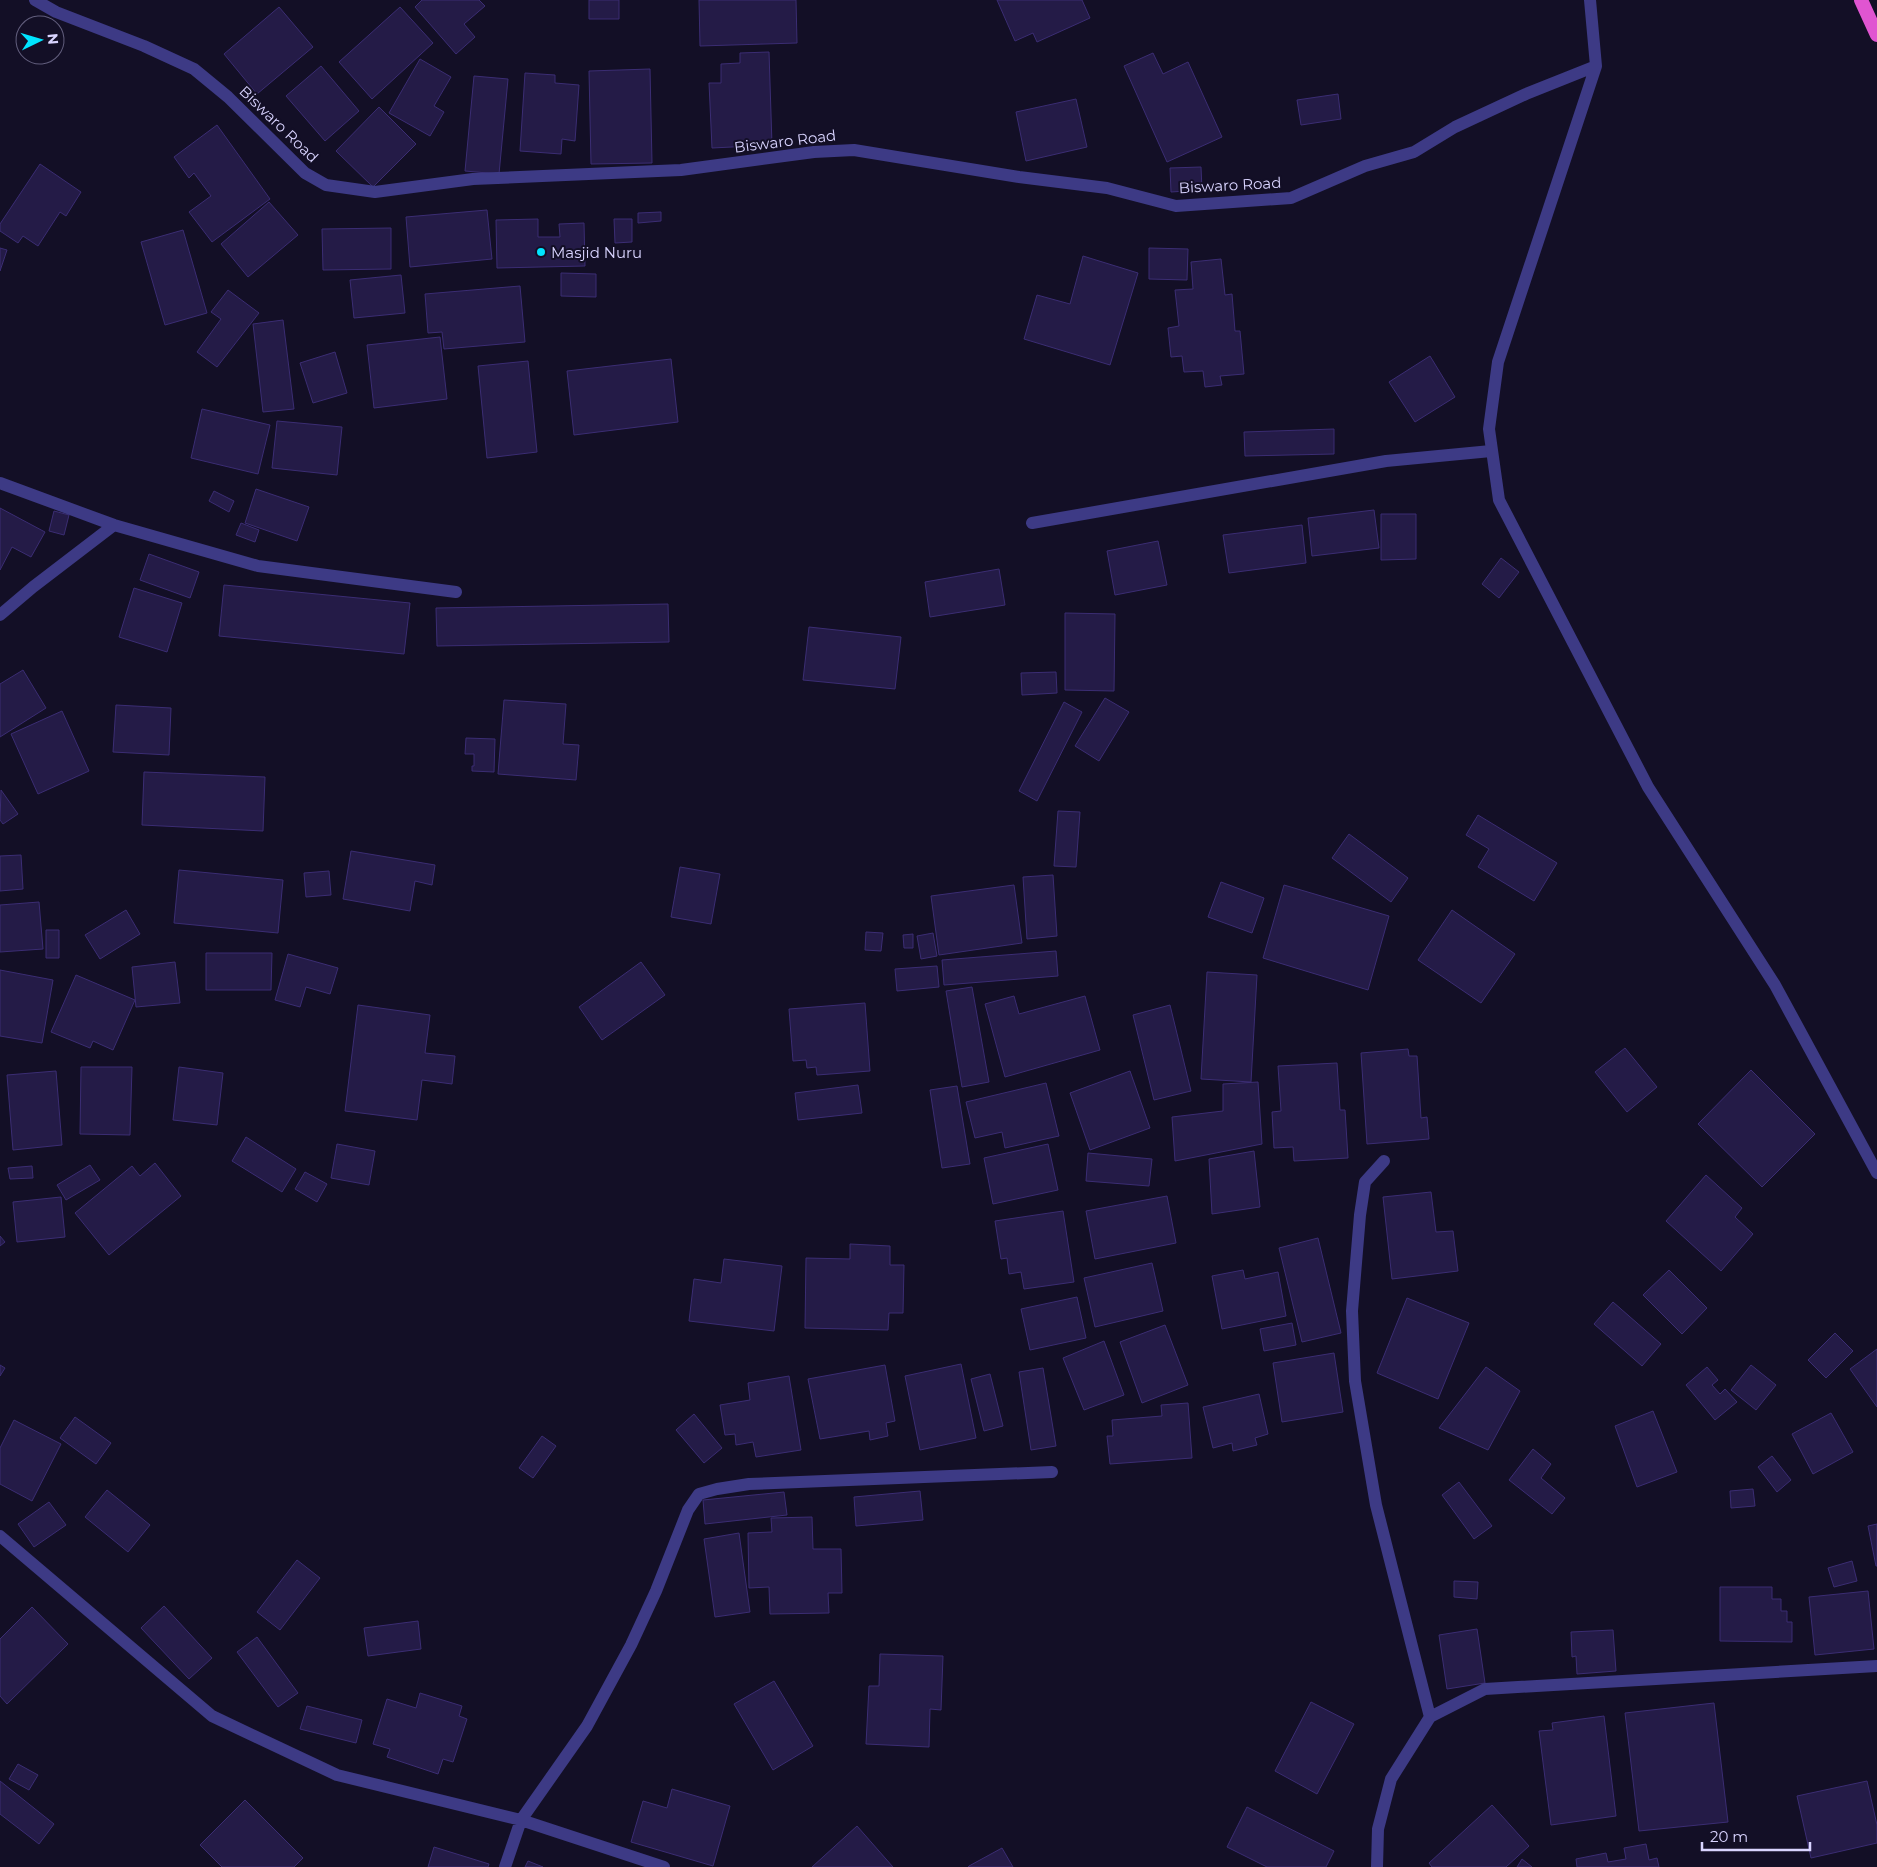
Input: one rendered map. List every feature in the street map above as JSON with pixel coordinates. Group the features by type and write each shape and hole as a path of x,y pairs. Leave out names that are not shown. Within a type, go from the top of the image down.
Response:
{"highway":[{"path":"1861,0 1877,35"}],"street":[{"name":"Biswaro Road","path":"35,0 56,12 144,46 194,68 228,97 305,173 326,185 375,192 473,179 681,170 814,152 854,150 1020,177 1107,188 1176,206 1290,198 1364,166 1414,152 1455,127 1526,94 1596,66"},
{"path":"1590,0 1596,66 1498,362 1489,429 1499,500 1648,787 1774,985 1877,1173"},
{"path":"1032,523 1386,461 1491,451"},
{"path":"0,483 114,524 258,566 456,592"},
{"path":"0,615 114,524"},
{"path":"1384,1161 1365,1182 1360,1215 1352,1311 1355,1381 1376,1505 1430,1717"},
{"path":"506,1867 521,1820 587,1726 632,1645 688,1510 699,1494 749,1484 1052,1472"},
{"path":"0,1536 212,1716 337,1776 521,1820 664,1867"},
{"path":"1377,1867 1378,1829 1390,1779 1430,1717 1485,1690 1877,1666"}],"building":[{"path":"422,0 479,0 485,6 464,24 475,37 456,54 415,7"},
{"path":"589,0 619,0 619,19 589,19"},
{"path":"699,0 796,0 797,43 700,46"},
{"path":"997,0 1082,0 1090,18 1037,42 1033,33 1015,41"},
{"path":"279,7 313,47 257,94 224,54"},
{"path":"400,7 433,43 372,99 339,62"},
{"path":"769,52 772,145 712,148 709,83 721,83 721,64 740,63 740,53"},
{"path":"1153,53 1163,74 1188,62 1222,137 1167,162 1124,66"},
{"path":"420,59 451,77 434,106 444,112 430,136 389,113"},
{"path":"321,66 359,111 325,141 286,96"},
{"path":"650,69 652,163 591,164 589,71"},
{"path":"525,73 555,75 555,83 579,85 575,141 562,139 561,154 520,151"},
{"path":"474,76 508,79 499,174 465,171"},
{"path":"1338,94 1341,119 1301,125 1297,100"},
{"path":"1076,99 1087,147 1026,161 1016,112"},
{"path":"379,107 416,144 373,187 336,151"},
{"path":"217,125 270,199 212,242 189,212 211,196 194,173 189,178 174,157"},
{"path":"40,164 81,192 66,216 60,212 38,246 23,236 18,243 0,231 0,224"},
{"path":"1201,167 1202,190 1171,192 1170,168"},
{"path":"269,202 298,235 248,277 221,244"},
{"path":"487,210 492,259 410,267 406,217"},
{"path":"661,212 661,221 638,223 638,213"},
{"name":"Masjid Nuru","path":"538,219 538,237 560,237 559,224 584,223 585,266 497,268 496,220"},
{"path":"614,219 632,219 632,242 615,243"},
{"path":"391,228 391,269 323,270 322,229"},
{"path":"183,230 207,313 165,325 141,242"},
{"path":"0,248 7,250 0,271"},
{"path":"1149,248 1188,249 1187,280 1149,279"},
{"path":"1083,256 1138,273 1110,365 1024,339 1037,295 1070,304"},
{"path":"1221,259 1225,295 1232,294 1235,331 1240,331 1244,374 1220,376 1222,385 1205,387 1203,371 1184,372 1182,356 1171,357 1168,328 1179,326 1175,290 1193,289 1191,262"},
{"path":"561,273 596,274 596,297 561,296"},
{"path":"401,275 405,313 354,318 350,280"},
{"path":"520,286 525,342 444,349 442,332 428,333 425,294"},
{"path":"228,290 259,313 217,367 197,352 221,319 211,312"},
{"path":"283,320 294,409 263,412 253,324"},
{"path":"440,337 447,399 374,408 367,345"},
{"path":"335,352 347,393 313,403 300,363"},
{"path":"1430,356 1455,397 1415,422 1389,382"},
{"path":"671,359 678,422 574,435 567,371"},
{"path":"528,361 537,452 487,458 478,366"},
{"path":"202,409 270,425 258,474 191,458"},
{"path":"277,421 342,427 337,475 272,468"},
{"path":"1334,429 1334,454 1245,456 1244,432"},
{"path":"256,489 309,507 297,541 245,523"},
{"path":"214,491 234,501 229,512 209,501"},
{"path":"0,508 45,532 31,557 12,547 0,570"},
{"path":"1374,510 1379,548 1312,556 1308,518"},
{"path":"54,511 69,515 64,535 49,531"},
{"path":"1381,514 1416,514 1416,559 1381,560"},
{"path":"241,523 259,530 255,542 236,535"},
{"path":"1302,525 1306,563 1229,573 1223,535"},
{"path":"1158,541 1167,585 1115,595 1107,551"},
{"path":"149,554 199,572 190,598 140,580"},
{"path":"1501,558 1519,572 1499,598 1482,584"},
{"path":"999,569 1005,605 930,617 925,582"},
{"path":"224,585 410,603 404,654 219,636"},
{"path":"134,588 182,603 167,652 119,637"},
{"path":"668,604 669,642 437,646 436,608"},
{"path":"1065,613 1115,614 1114,691 1065,690"},
{"path":"809,627 901,637 895,689 803,680"},
{"path":"23,670 46,708 0,737 0,684"},
{"path":"1056,672 1057,693 1022,695 1021,673"},
{"path":"1105,698 1129,712 1099,761 1075,746"},
{"path":"504,700 566,704 563,744 579,745 576,780 498,774"},
{"path":"1064,702 1082,712 1037,801 1019,791"},
{"path":"116,705 171,708 169,755 113,752"},
{"path":"62,711 89,771 38,794 11,734"},
{"path":"466,738 495,739 494,772 472,771 474,754 465,754"},
{"path":"144,772 265,777 263,831 142,825"},
{"path":"1,790 18,814 3,824 0,820"},
{"path":"1058,811 1080,812 1076,867 1054,866"},
{"path":"1478,815 1557,863 1534,901 1478,867 1489,849 1466,835"},
{"path":"1349,834 1408,878 1391,902 1332,858"},
{"path":"351,851 435,865 432,885 415,881 410,911 343,899"},
{"path":"21,855 23,889 0,891 0,856"},
{"path":"680,867 720,874 711,924 671,917"},
{"path":"179,870 283,880 278,933 174,923"},
{"path":"329,871 331,895 306,897 304,873"},
{"path":"1053,875 1057,936 1027,939 1023,877"},
{"path":"1221,882 1264,898 1252,933 1208,917"},
{"path":"1014,885 1022,943 939,955 931,896"},
{"path":"1284,885 1389,916 1368,990 1263,958"},
{"path":"39,902 43,949 0,952 0,905"},
{"path":"126,910 140,934 100,959 85,935"},
{"path":"1452,910 1515,954 1481,1003 1418,960"},
{"path":"46,930 59,930 59,958 46,958"},
{"path":"866,932 883,933 881,951 865,950"},
{"path":"933,933 937,956 921,959 917,936"},
{"path":"913,934 913,948 904,948 903,935"},
{"path":"1056,951 1058,976 944,985 942,960"},
{"path":"206,953 272,953 271,990 206,990"},
{"path":"288,954 338,968 330,994 306,987 300,1007 275,1000"},
{"path":"175,962 180,1003 136,1007 132,967"},
{"path":"641,962 665,995 602,1040 579,1007"},
{"path":"937,966 939,987 897,991 895,969"},
{"path":"0,970 53,980 42,1043 0,1036"},
{"path":"1207,972 1257,975 1251,1082 1201,1079"},
{"path":"76,975 135,1000 113,1050 93,1041 90,1048 51,1032"},
{"path":"972,987 989,1082 962,1087 946,991"},
{"path":"1014,996 1019,1014 1085,996 1100,1050 1005,1077 985,1004"},
{"path":"865,1003 870,1071 817,1075 816,1067 807,1068 806,1060 793,1061 789,1009"},
{"path":"358,1005 430,1015 425,1053 455,1056 452,1084 422,1080 417,1120 345,1111"},
{"path":"1170,1005 1191,1091 1154,1100 1133,1015"},
{"path":"1625,1048 1657,1087 1627,1112 1595,1072"},
{"path":"1408,1049 1409,1056 1417,1056 1421,1118 1427,1117 1429,1139 1367,1144 1361,1053"},
{"path":"1337,1063 1340,1110 1345,1110 1348,1158 1294,1161 1293,1147 1274,1148 1272,1112 1281,1111 1278,1066"},
{"path":"81,1067 132,1067 130,1135 80,1134"},
{"path":"179,1067 223,1073 217,1125 173,1120"},
{"path":"1751,1070 1815,1134 1762,1187 1698,1124"},
{"path":"56,1071 62,1145 13,1150 7,1075"},
{"path":"1130,1071 1150,1128 1090,1150 1070,1093"},
{"path":"1258,1082 1262,1144 1175,1161 1172,1117 1223,1111 1223,1084"},
{"path":"1046,1083 1059,1136 1005,1148 1002,1132 975,1138 966,1102"},
{"path":"858,1085 862,1113 798,1120 795,1093"},
{"path":"957,1086 970,1164 942,1168 930,1090"},
{"path":"246,1137 296,1169 282,1192 232,1161"},
{"path":"337,1144 375,1151 369,1185 331,1178"},
{"path":"1048,1144 1058,1190 993,1204 984,1158"},
{"path":"1254,1151 1260,1207 1212,1214 1209,1159"},
{"path":"1088,1153 1152,1159 1149,1186 1086,1181"},
{"path":"155,1163 181,1196 109,1255 75,1213 132,1166 140,1176"},
{"path":"90,1165 100,1180 66,1200 57,1185"},
{"path":"32,1166 33,1178 10,1179 8,1168"},
{"path":"305,1172 327,1184 317,1202 295,1189"},
{"path":"1706,1175 1742,1208 1735,1217 1753,1234 1721,1271 1666,1221"},
{"path":"1431,1192 1436,1232 1453,1231 1458,1271 1392,1279 1383,1197"},
{"path":"1167,1196 1176,1243 1095,1259 1086,1211"},
{"path":"61,1197 65,1237 17,1242 13,1202"},
{"path":"1063,1211 1074,1282 1024,1289 1021,1272 1009,1274 1007,1258 1001,1259 995,1221"},
{"path":"0,1236 5,1242 0,1246"},
{"path":"1318,1238 1341,1333 1302,1342 1279,1248"},
{"path":"850,1244 890,1246 890,1265 904,1265 903,1313 889,1313 888,1330 805,1328 806,1258 850,1259"},
{"path":"724,1259 782,1266 774,1331 689,1321 694,1279 721,1283"},
{"path":"1152,1263 1163,1311 1095,1327 1084,1278"},
{"path":"1243,1270 1245,1279 1278,1272 1286,1316 1222,1329 1212,1276"},
{"path":"1669,1270 1707,1308 1682,1334 1643,1295"},
{"path":"1077,1297 1086,1338 1030,1350 1021,1309"},
{"path":"1407,1298 1469,1323 1438,1399 1377,1373"},
{"path":"1613,1302 1661,1344 1642,1366 1594,1324"},
{"path":"1292,1323 1296,1345 1264,1351 1260,1329"},
{"path":"1165,1325 1188,1385 1142,1403 1120,1342"},
{"path":"1835,1333 1853,1351 1826,1378 1808,1360"},
{"path":"1104,1341 1124,1395 1084,1410 1063,1358"},
{"path":"1877,1349 1877,1407 1850,1369"},
{"path":"1334,1353 1343,1412 1282,1422 1273,1363"},
{"path":"961,1364 976,1438 920,1450 905,1376"},
{"path":"0,1365 5,1368 0,1376"},
{"path":"885,1365 895,1421 886,1423 888,1436 870,1440 869,1431 820,1439 808,1379"},
{"path":"1751,1365 1776,1385 1756,1410 1731,1390"},
{"path":"1486,1367 1520,1391 1488,1450 1439,1428"},
{"path":"1707,1367 1718,1380 1712,1385 1720,1394 1725,1389 1737,1402 1715,1420 1686,1385"},
{"path":"1043,1368 1056,1446 1031,1450 1019,1372"},
{"path":"990,1374 1003,1426 984,1431 971,1379"},
{"path":"789,1376 801,1450 756,1457 753,1442 736,1445 735,1434 725,1435 720,1405 750,1400 748,1383"},
{"path":"1259,1394 1268,1434 1255,1438 1257,1445 1233,1451 1232,1443 1213,1448 1203,1407"},
{"path":"1188,1403 1192,1458 1110,1464 1107,1436 1113,1436 1112,1420 1162,1416 1161,1405"},
{"path":"1653,1411 1677,1472 1637,1487 1615,1426"},
{"path":"1831,1413 1853,1452 1813,1474 1792,1434"},
{"path":"694,1414 722,1448 704,1463 676,1430"},
{"path":"75,1417 111,1443 96,1464 60,1438"},
{"path":"14,1420 61,1444 32,1501 0,1484 0,1448"},
{"path":"542,1436 556,1446 533,1478 519,1468"},
{"path":"1533,1449 1551,1464 1541,1478 1565,1498 1552,1514 1509,1480"},
{"path":"1772,1456 1791,1480 1777,1492 1758,1467"},
{"path":"1459,1482 1492,1526 1474,1539 1442,1495"},
{"path":"1753,1489 1755,1506 1731,1508 1730,1491"},
{"path":"107,1490 150,1525 128,1552 85,1517"},
{"path":"920,1491 923,1520 856,1526 854,1497"},
{"path":"784,1492 787,1515 705,1524 703,1500"},
{"path":"49,1502 66,1525 34,1547 18,1524"},
{"path":"812,1517 813,1549 841,1549 842,1593 828,1593 829,1613 770,1614 769,1587 749,1588 748,1533 772,1532 771,1518"},
{"path":"1877,1524 1877,1566 1876,1566 1868,1526"},
{"path":"739,1533 750,1612 715,1617 704,1539"},
{"path":"297,1560 320,1578 280,1630 257,1612"},
{"path":"1852,1561 1857,1581 1834,1587 1828,1568"},
{"path":"1454,1581 1478,1582 1477,1599 1454,1597"},
{"path":"1720,1587 1772,1587 1772,1599 1781,1599 1781,1611 1787,1611 1787,1622 1792,1622 1792,1642 1720,1641"},
{"path":"1868,1591 1874,1649 1815,1655 1809,1597"},
{"path":"164,1606 212,1658 189,1679 141,1628"},
{"path":"32,1607 68,1644 7,1704 0,1696 0,1639"},
{"path":"418,1621 421,1649 368,1656 364,1628"},
{"path":"1477,1629 1485,1683 1447,1689 1439,1635"},
{"path":"1613,1630 1616,1671 1577,1674 1576,1656 1572,1657 1571,1632"},
{"path":"257,1637 298,1693 278,1707 237,1652"},
{"path":"880,1654 943,1656 941,1710 930,1709 929,1747 866,1744 869,1686 879,1686"},
{"path":"774,1681 813,1746 773,1770 734,1704"},
{"path":"420,1693 462,1706 459,1716 467,1719 453,1762 443,1759 438,1774 387,1757 390,1749 373,1744 387,1699 416,1708"},
{"path":"1311,1702 1354,1724 1317,1794 1275,1771"},
{"path":"1714,1703 1728,1822 1639,1831 1625,1713"},
{"path":"307,1706 362,1720 356,1743 300,1729"},
{"path":"1604,1716 1616,1816 1551,1825 1539,1731 1553,1730 1552,1723"},
{"path":"18,1764 38,1775 29,1790 9,1779"},
{"path":"0,1781 54,1824 39,1844 0,1814"},
{"path":"1867,1781 1877,1825 1877,1843 1811,1858 1797,1796"},
{"path":"672,1789 730,1806 713,1866 631,1842 643,1801 667,1808"},
{"path":"245,1800 303,1858 294,1867 222,1867 200,1845"},
{"path":"1492,1805 1529,1846 1506,1867 1432,1867 1429,1863"},
{"path":"1247,1807 1334,1851 1326,1867 1267,1867 1227,1847"},
{"path":"857,1826 893,1867 812,1867"},
{"path":"1646,1844 1649,1860 1657,1858 1659,1867 1577,1867 1576,1859 1606,1853 1608,1862 1626,1859 1624,1848"},
{"path":"434,1847 489,1864 488,1867 428,1867"},
{"path":"1002,1848 1013,1867 968,1867 969,1866"},
{"path":"1522,1859 1532,1867 1517,1867"},
{"path":"528,1861 543,1867 525,1867"}],"place":[{"name":"Masjid Nuru","path":"541,252"}]}
